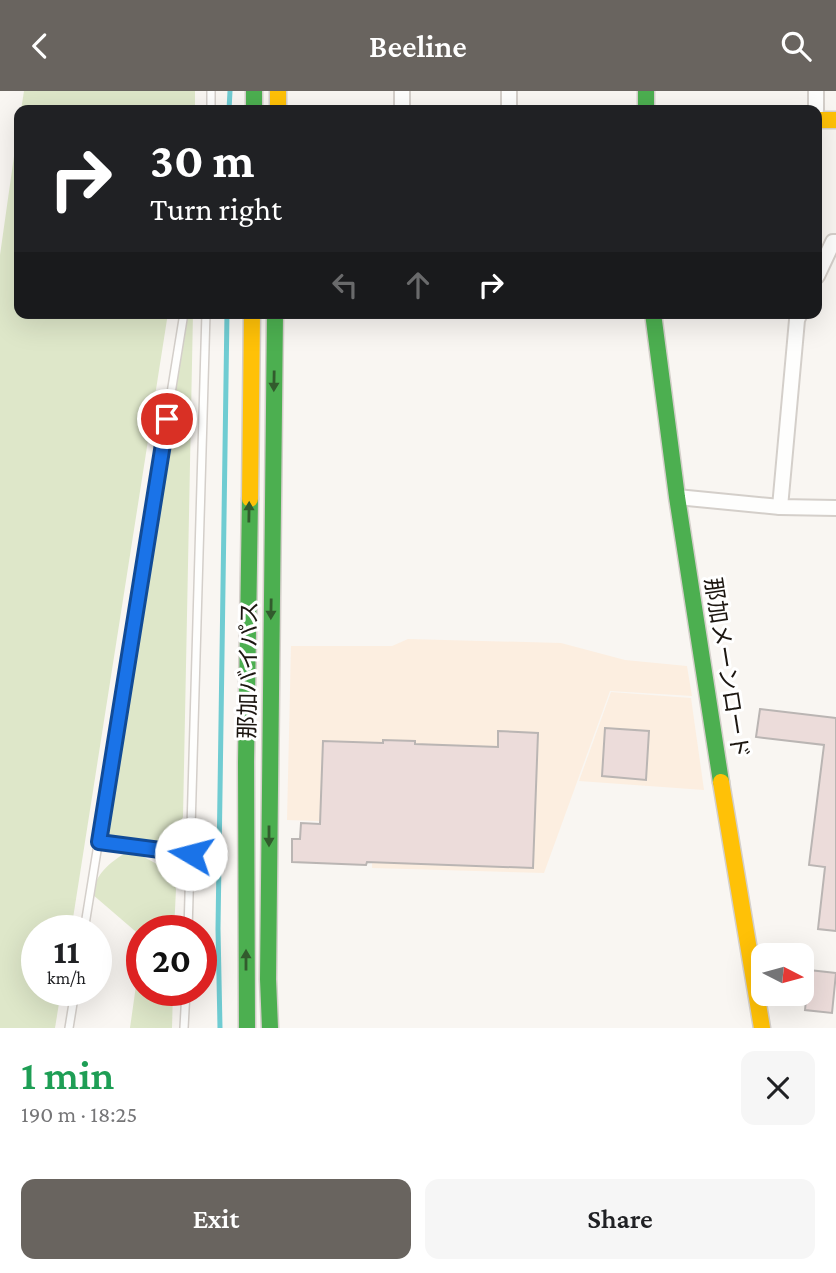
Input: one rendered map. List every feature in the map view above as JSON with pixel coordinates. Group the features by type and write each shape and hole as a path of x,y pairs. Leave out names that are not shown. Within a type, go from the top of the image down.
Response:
{"main road":[{"name":"那加バイパス","path":"247,1028 246,762 252,319"},
{"name":"那加バイパス","path":"270,1028 268,979 275,319"},
{"name":"那加メーンロード","path":"654,319 677,497 762,1028"}],"street":[{"path":"822,265 833,242 836,242"},
{"path":"780,507 797,319"},
{"path":"677,497 780,507 836,507"}],"lane":[{"path":"87,915 183,319"},
{"path":"189,915 206,319"},
{"path":"99,842 191,854"},
{"path":"69,1028 73,1006"},
{"path":"184,1028 185,1006"}],"shaded area":[{"path":"408,639 561,643 625,660 687,666 692,696 610,691 544,873 372,868 373,823 287,820 291,646 392,646"},
{"path":"611,692 691,698 704,790 579,781"}],"green space":[{"path":"24,91 195,91 195,105 22,105"},
{"path":"14,156 14,319 167,319 74,915 21,915 21,1006 59,1006 55,1028 0,1028 0,255"},
{"path":"183,319 193,319 183,817 177,828 160,841 140,843 106,837"},
{"path":"125,853 140,855 170,871 176,889 175,915 126,915 126,923 92,894 97,880"},
{"path":"133,1006 173,1006 172,1028 130,1028"}],"building":[{"path":"760,709 836,718 836,931 818,929 825,867 809,865 824,745 756,737"},
{"path":"605,728 649,731 646,780 602,776"},
{"path":"498,731 538,733 533,868 292,862 292,839 300,839 301,823 320,824 323,741 415,741 415,744 498,747"},
{"path":"814,971 836,973 832,1013 805,1010 805,1006 814,1006"}],"waterway":[{"path":"229,105 230,91"},
{"path":"220,1028 218,929 227,319"}],"traffic: fast":[{"path":"254,91 254,105"},
{"path":"646,91 646,105"},
{"path":"270,1028 268,979 275,319"},
{"path":"654,319 677,497 721,782"},
{"path":"247,1028 246,762 250,499"}],"traffic: slow":[{"path":"278,91 278,105"},
{"path":"822,120 836,120"},
{"path":"250,499 252,319"},
{"path":"721,782 762,1028"}],"route":[{"path":"167,419 99,842 191,854"}]}
